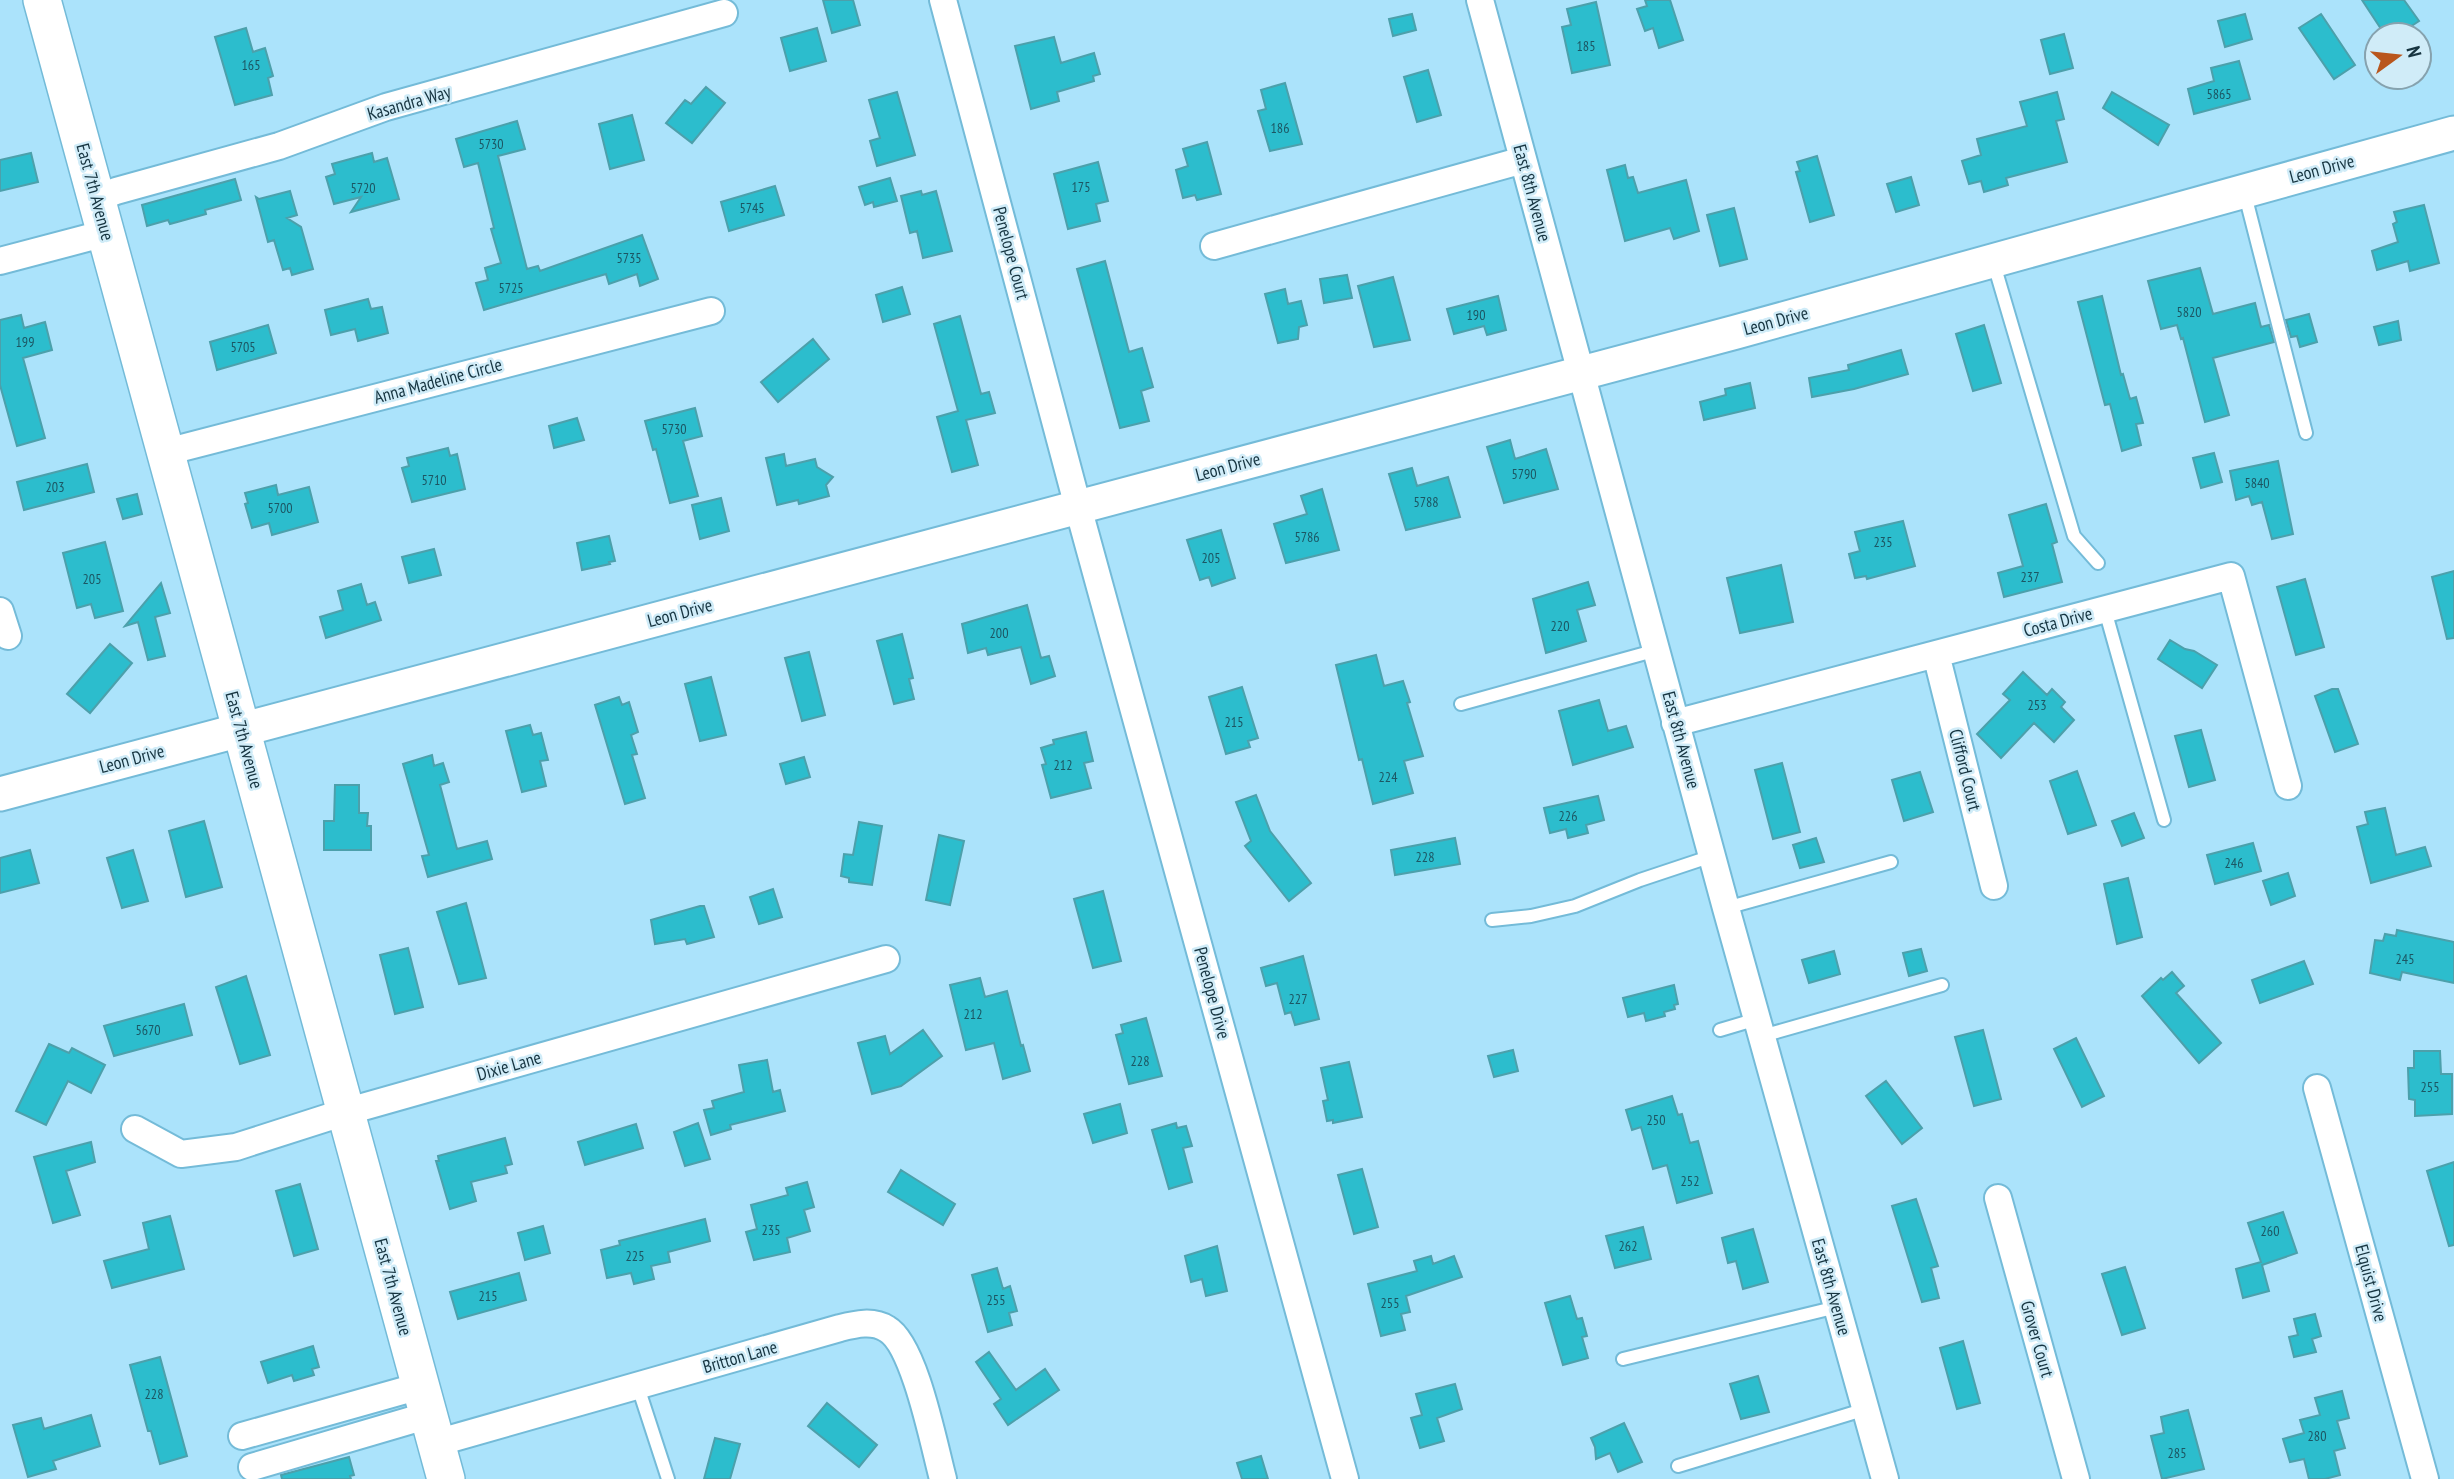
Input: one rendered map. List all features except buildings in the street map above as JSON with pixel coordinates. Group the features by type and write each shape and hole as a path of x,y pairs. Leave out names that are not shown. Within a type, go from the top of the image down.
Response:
{"main road":[{"name":"East 7th Avenue","path":"42,0 446,1479"}],"street":[{"name":"Penelope Court","path":"943,0 1079,507"},
{"name":"East 8th Avenue","path":"1480,0 1658,650 1675,723 1885,1479"},
{"name":"Kasandra Way","path":"0,261 101,216 116,191 279,146 386,107 724,13"},
{"name":"Leon Drive","path":"0,794 1581,373 2454,133"},
{"path":"1214,246 1523,160"},
{"name":"Anna Madeline Circle","path":"166,453 710,311"},
{"name":"Penelope Drive","path":"1079,507 1345,1479"},
{"name":"Costa Drive","path":"1675,723 2231,576 2288,786"},
{"name":"Clifford Court","path":"1936,654 1994,886"},
{"name":"Dixie Lane","path":"135,1129 181,1154 236,1147 345,1112 886,959"},
{"name":"Elquist Drive","path":"2317,1088 2425,1479"},
{"name":"Grover Court","path":"1998,1198 2076,1479"},
{"name":"Britton Lane","path":"428,1415 638,1387 858,1323 874,1324 889,1329 902,1344 913,1370 943,1479"},
{"path":"242,1436 428,1415"},
{"path":"251,1467 428,1415"}],"lane":[{"path":"2244,191 2306,433"},
{"path":"1993,261 2074,536 2098,563"},
{"path":"2105,610 2164,820"},
{"path":"1461,704 1658,650"},
{"path":"1492,920 1531,916 1575,906 1640,880 1712,856"},
{"path":"1726,908 1891,863"},
{"path":"1720,1030 1759,1027 1942,985"},
{"path":"1623,1359 1837,1307"},
{"path":"638,1387 668,1479"},
{"path":"1678,1466 1866,1409"}]}
